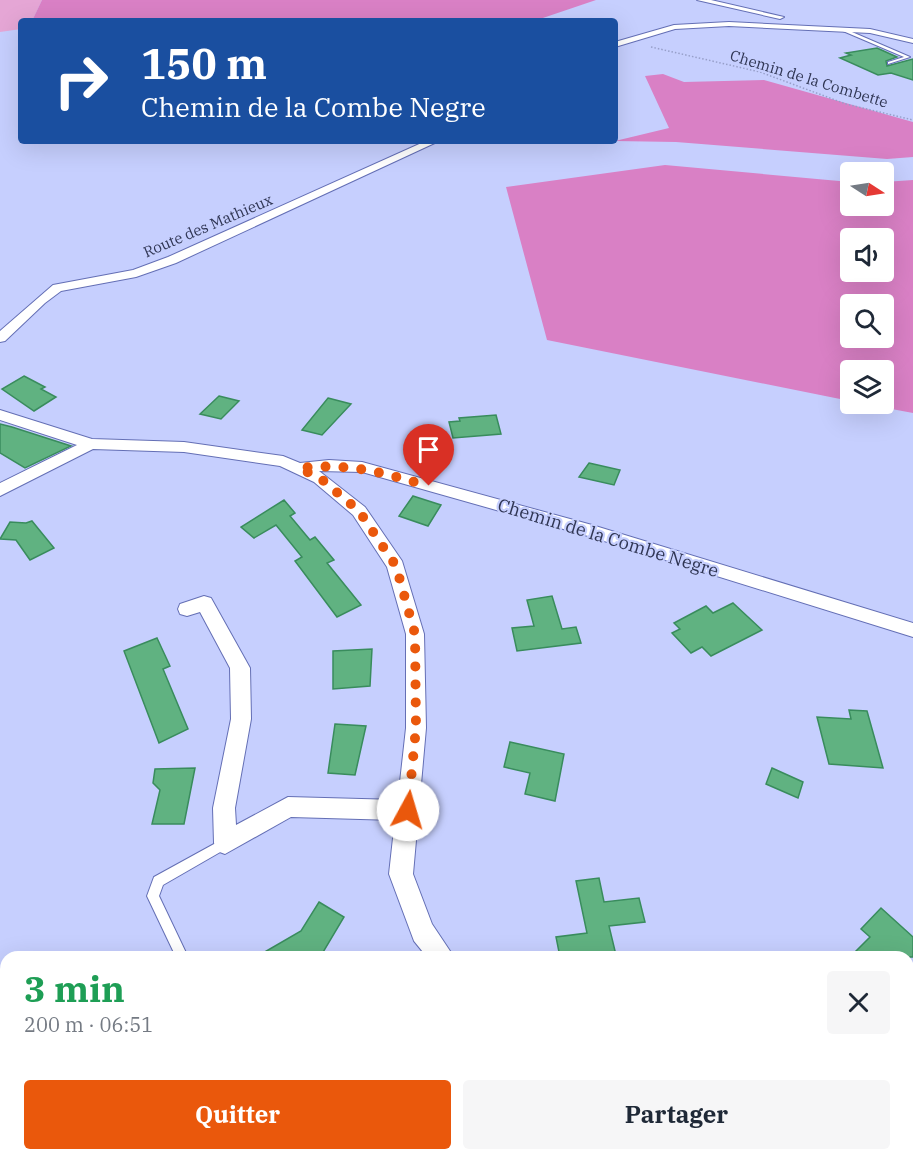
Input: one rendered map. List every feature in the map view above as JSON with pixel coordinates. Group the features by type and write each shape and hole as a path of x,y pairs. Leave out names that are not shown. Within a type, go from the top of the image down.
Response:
{"street":[{"path":"701,0 815,25 819,28"},
{"path":"618,44 654,31 703,24 870,31 913,41"},
{"name":"Route des Mathieux","path":"0,338 40,300 57,288 136,273 172,261 427,144"},
{"path":"0,414 13,421 91,444 184,447 283,461 320,478 359,511 396,566 415,634 416,728 401,874 423,932 437,951"},
{"path":"0,490 91,444"},
{"name":"Chemin de la Combe Negre","path":"299,468 329,465 362,467 592,531 913,630"},
{"path":"187,609 204,603 240,668 241,719 225,808 225,843 288,807 408,810"}],"lane":[{"path":"844,30 908,57 890,63"},
{"path":"179,951 153,896 158,881 225,843"}],"path":[{"name":"Chemin de la Combette","path":"630,40 760,72 846,104 913,120"}],"shaded area":[{"path":"0,0 42,0 33,18 18,18 18,29 0,32"},
{"path":"42,0 596,0 543,18 33,18"},
{"path":"663,74 684,82 764,80 913,122 913,157 887,159 676,142 618,141 669,128 645,76"},
{"path":"665,165 840,181 840,216 894,216 894,181 913,180 913,413 894,409 894,360 840,360 840,399 547,340 506,187"}],"building":[{"path":"877,48 897,57 886,61 887,66 913,59 913,80 891,73 878,75 840,58 851,55 846,53"},
{"path":"24,376 45,387 41,389 56,397 34,411 2,389"},
{"path":"219,396 239,401 221,419 200,414"},
{"path":"328,398 351,404 322,435 302,430"},
{"path":"496,415 501,434 453,438 449,422 460,421 459,418"},
{"path":"0,424 71,446 25,468 0,453"},
{"path":"589,463 620,470 614,485 579,477"},
{"path":"413,496 441,505 428,526 399,516"},
{"path":"284,500 295,513 290,516 310,540 315,537 334,560 327,563 361,605 337,617 295,561 302,557 276,525 254,538 241,527"},
{"path":"32,521 54,548 30,560 16,540 0,539 10,522"},
{"path":"552,596 562,629 576,627 581,643 517,651 512,628 534,626 527,600"},
{"path":"733,603 762,630 711,656 702,647 691,653 672,633 680,629 674,623 706,606 713,613"},
{"path":"157,638 170,666 163,669 188,729 159,743 124,651"},
{"path":"372,649 370,686 333,689 333,651"},
{"path":"849,710 867,711 883,768 829,764 817,717 851,719"},
{"path":"335,724 366,726 355,775 328,773"},
{"path":"510,742 564,754 555,801 525,794 530,773 504,767"},
{"path":"195,768 184,824 152,824 160,790 153,783 155,769"},
{"path":"772,768 803,782 798,798 766,784"},
{"path":"599,878 604,902 639,898 645,922 609,926 615,951 559,951 556,937 587,933 576,881"},
{"path":"319,902 344,917 324,951 266,951 301,931"},
{"path":"881,908 913,937 913,951 856,951 870,937 861,929"}],"route":[{"path":"408,810 416,728 415,634 396,566 359,511 320,478 299,468 329,465 362,467 429,486"}]}
